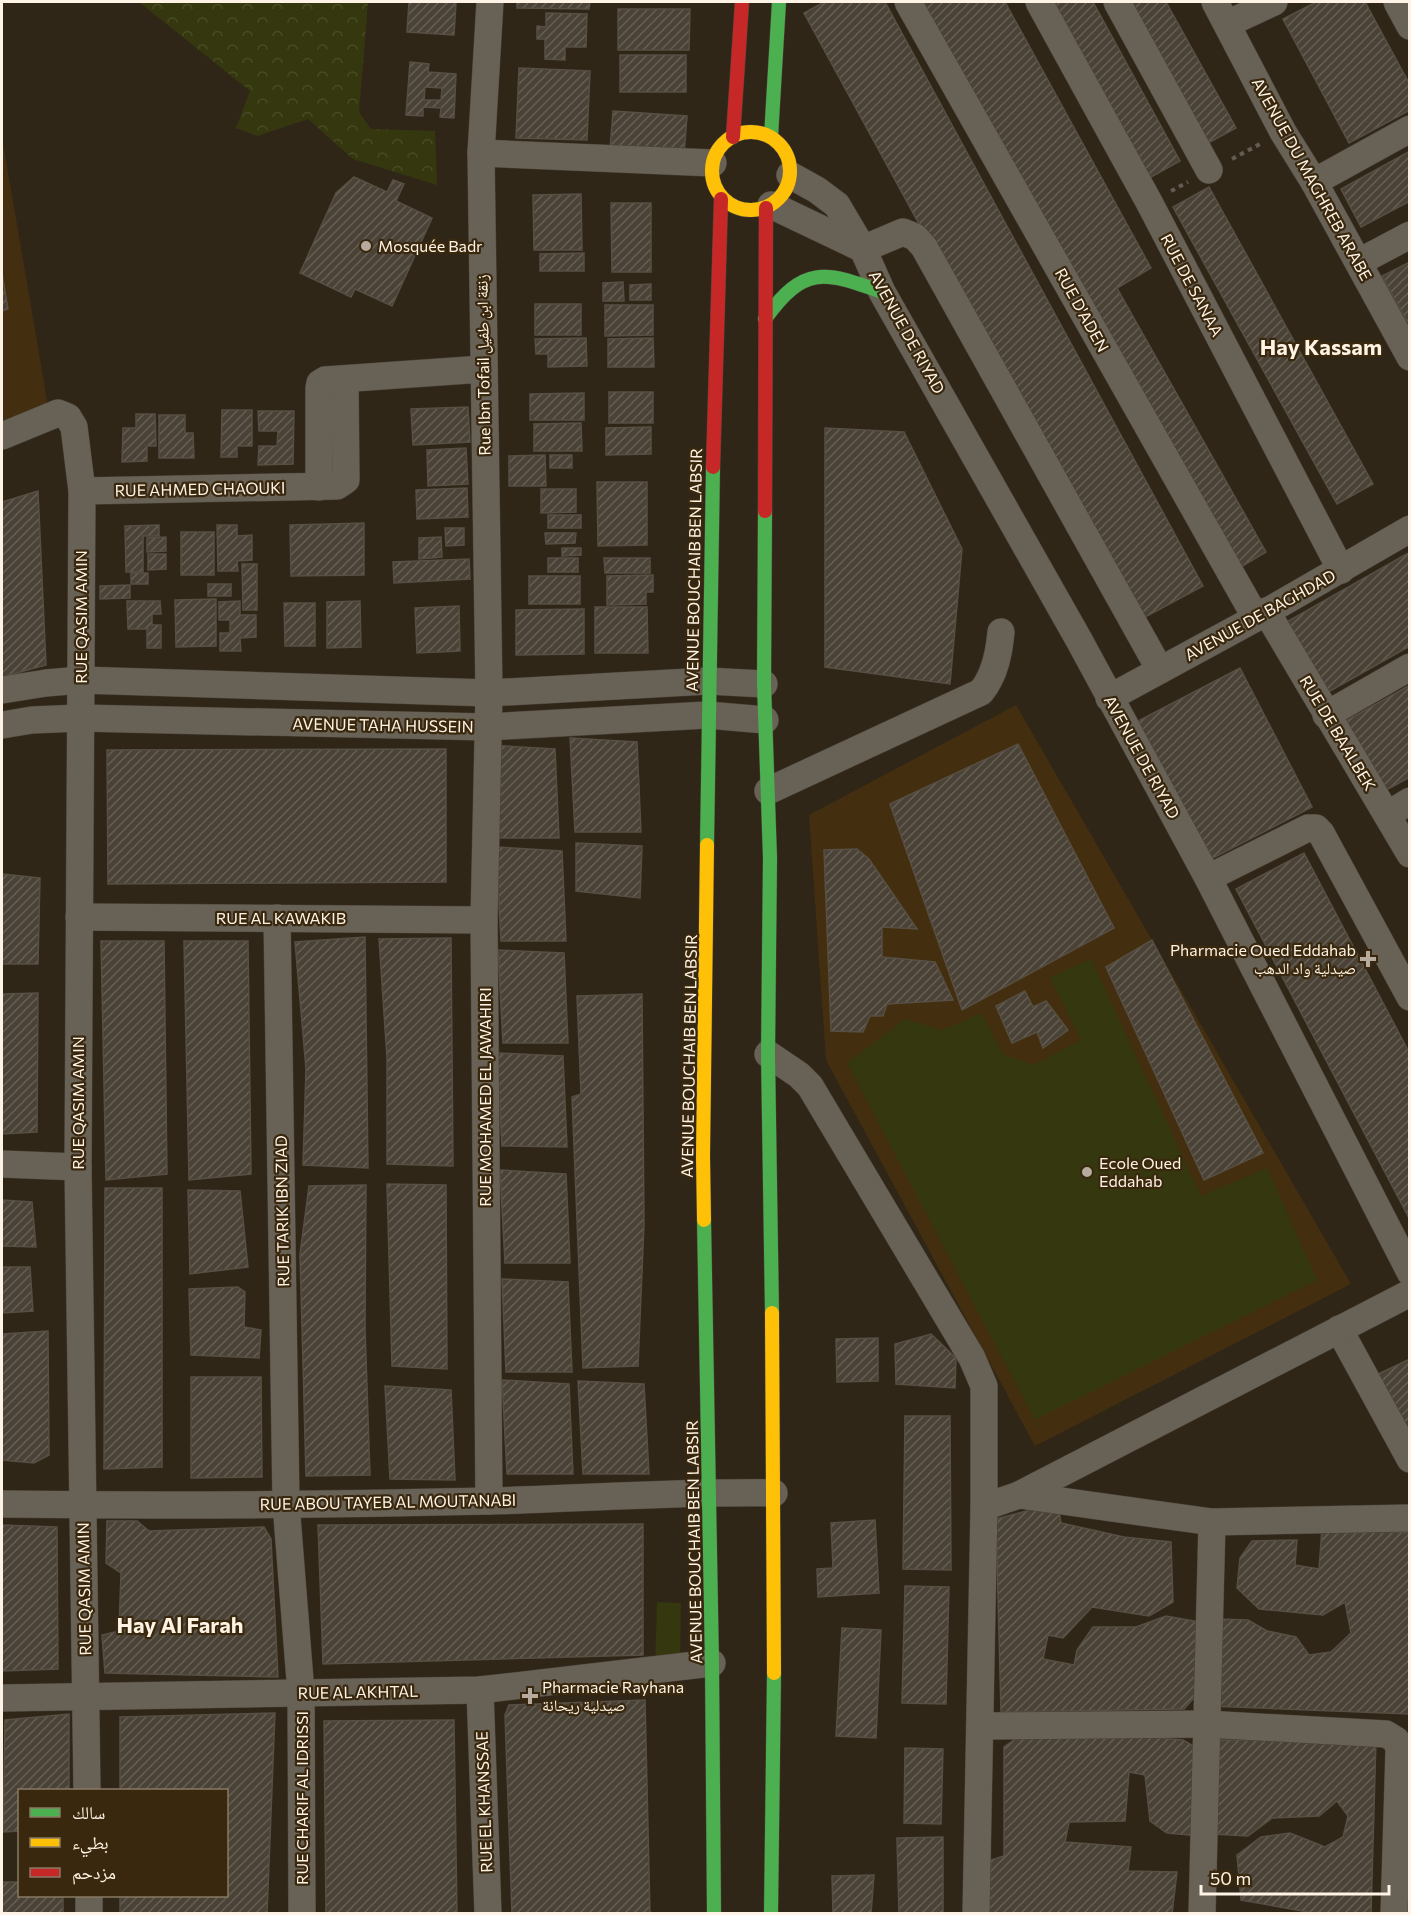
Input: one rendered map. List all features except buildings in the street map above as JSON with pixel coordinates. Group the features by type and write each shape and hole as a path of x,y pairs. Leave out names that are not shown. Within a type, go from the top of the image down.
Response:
{"main road":[{"path":"733,136 742,2"},
{"path":"771,137 779,2"},
{"path":"752,132 771,137 780,144 790,164 790,175 785,192 769,206 745,210 721,199 714,184 713,163 723,144 733,136 752,132"},
{"name":"AVENUE BOUCHAIB BEN LABSIR","path":"714,1914 704,1155 707,715 721,199"},
{"path":"769,206 765,319 767,390 764,684 770,858 768,1054 774,1493 771,1914"},
{"path":"765,319 781,297 794,285 810,278 831,277 847,280 882,292"}],"street":[{"name":"Rue Ibn Tofail زنقة ابن طفيل","path":"489,693 481,153 490,2"},
{"name":"RUE D'ADEN","path":"908,2 1261,615"},
{"name":"RUE DE SANAA","path":"1039,2 1149,202 1341,570"},
{"path":"1117,2 1209,170"},
{"path":"1221,13 1274,2"},
{"path":"1397,2 1410,26"},
{"name":"AVENUE DU MAGHREB ARABE","path":"1221,13 1283,132 1314,182 1410,357"},
{"path":"1314,182 1410,129"},
{"path":"481,153 713,163"},
{"name":"AVENUE DE RIYAD","path":"790,175 817,190 837,205 863,249 882,292 1074,630 1209,878 1410,1272"},
{"name":"AVENUE DE RIYAD","path":"769,206 863,249"},
{"path":"863,249 903,232 915,237 924,247 1160,670"},
{"path":"1359,262 1410,235"},
{"name":"RUE AHMED CHAOUKI","path":"82,491 337,486 346,480 345,379 483,369"},
{"name":"RUE QASIM AMIN","path":"2,436 58,413 68,417 74,427 82,491 78,1167 87,1789"},
{"name":"AVENUE DE BAGHDAD","path":"1109,698 1261,615 1410,529"},
{"name":"RUE DE BAALBEK","path":"1261,615 1326,714 1398,808 1410,854"},
{"path":"768,791 981,692 988,684 994,668 1000,632"},
{"path":"1326,714 1410,667"},
{"name":"AVENUE TAHA HUSSEIN","path":"2,690 81,680 489,693 708,681 764,684"},
{"name":"RUE MOHAMED EL JAWAHIRI","path":"489,693 484,920 489,1501"},
{"name":"AVENUE TAHA HUSSEIN","path":"2,725 32,720 80,718 487,727 707,715 765,720"},
{"path":"1209,878 1308,828 1316,828 1321,833 1410,996"},
{"name":"RUE AL KAWAKIB","path":"79,917 484,920"},
{"name":"RUE TARIK IBN ZIAD","path":"277,918 286,1504"},
{"path":"768,1054 810,1086 980,1374 984,1386 984,1507 975,1914"},
{"path":"2,1164 78,1167"},
{"path":"984,1507 1019,1495 1410,1293"},
{"path":"1339,1329 1410,1459"},
{"name":"RUE ABOU TAYEB AL MOUTANABI","path":"2,1504 286,1504 489,1501 709,1492 774,1493"},
{"path":"1019,1495 1212,1522 1410,1518"},
{"name":"RUE CHARIF AL IDRISSI","path":"286,1504 302,1693 302,1914"},
{"path":"1202,1914 1212,1522"},
{"name":"RUE AL AKHTAL","path":"2,1698 480,1690 712,1663"},
{"name":"RUE EL KHANSSAE","path":"480,1690 488,1914"},
{"path":"980,1726 1206,1724 1386,1734 1404,1747 1394,1914"},
{"path":"89,1897 89,1914"}],"shaded area":[{"path":"2,137 48,406 2,426"},
{"name":"Ecole Oued Eddahab","path":"1016,705 1351,1284 1035,1446 826,1060 809,815"}],"green space":[{"path":"139,2 368,2 359,112 371,129 435,131 437,185 353,159 308,119 257,136 236,128 250,91"},
{"path":"1091,959 1201,1196 1267,1168 1317,1280 1035,1420 847,1063 905,1019 942,1030 982,1013 1002,1054 1034,1065 1081,1040 1050,977"},
{"path":"657,1602 681,1603 680,1670 655,1669"}],"traffic: fast":[{"path":"771,137 779,2"},
{"path":"765,319 792,289 816,277 845,280 882,292"},
{"path":"707,845 713,467"},
{"path":"765,511 764,684 770,858 768,1054 772,1313"},
{"path":"704,1220 714,1914"},
{"path":"771,1914 774,1673"}],"traffic: slow":[{"path":"751,132 766,135 779,143 787,156 790,171 787,186 779,199 766,207 751,210 736,207 723,199 715,186 712,171 715,156 723,143 736,135 751,132"},
{"path":"704,1220 707,845"},
{"path":"772,1313 774,1673"}],"traffic: jam":[{"path":"733,137 742,2"},
{"path":"713,467 721,199"},
{"path":"765,511 766,208"}],"place":[{"name":"Mosquée Badr","path":"366,246"},
{"name":"Pharmacie Oued Eddahab صيدلية واد الدهب","path":"1368,959"},
{"name":"Ecole Oued Eddahab","path":"1087,1172"},
{"name":"Pharmacie Rayhana صيدلية ريحانة","path":"530,1696"}],"district":[{"name":"Hay Kassam","path":"1321,347"},
{"name":"Hay Al Farah","path":"180,1625"}]}
